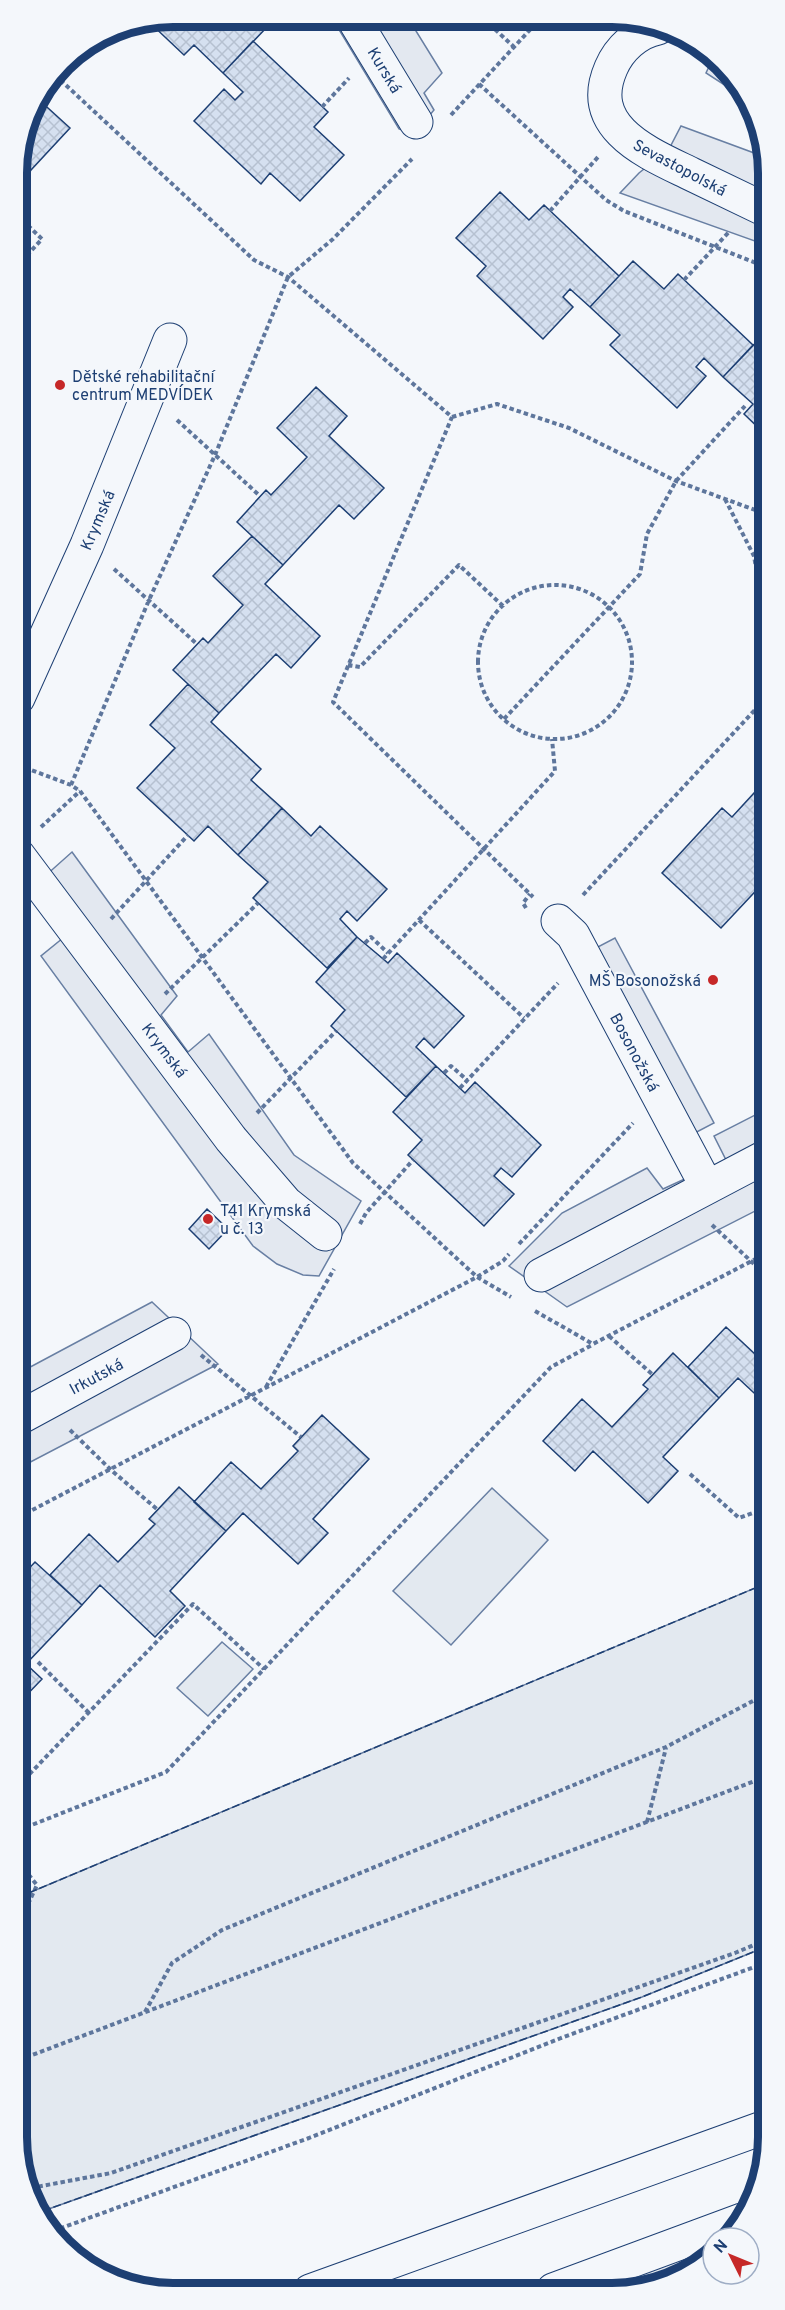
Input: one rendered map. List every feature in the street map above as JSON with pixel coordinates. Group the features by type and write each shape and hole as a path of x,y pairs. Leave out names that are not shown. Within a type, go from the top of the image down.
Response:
{"main road":[{"name":"Kurská","path":"358,27 417,137"},
{"name":"Sevastopolská","path":"646,32 630,41 615,57 605,81 604,102 621,132 639,148 758,206"},
{"name":"Krymská","path":"27,678 87,545 170,340"},
{"name":"Krymská","path":"28,842 86,945 231,1139 286,1203 340,1234"},
{"name":"Bosonožská","path":"558,921 573,935 696,1193"},
{"path":"541,1275 758,1161"},
{"name":"Irkutská","path":"31,1411 174,1334"},
{"path":"330,2283 758,2130"},
{"path":"572,2283 729,2225"}],"path":[{"path":"493,27 514,47"},
{"path":"449,118 533,27"},
{"path":"61,80 254,260 288,277 452,417"},
{"path":"479,84 606,200 624,211 758,264"},
{"path":"322,107 339,88"},
{"path":"550,211 621,132"},
{"path":"71,785 149,600 215,455 288,277 333,239 417,137"},
{"path":"684,280 714,248 758,209"},
{"path":"27,225 42,239 27,255"},
{"path":"149,396 261,496"},
{"path":"452,417 497,404 569,428 676,481 758,511"},
{"path":"504,719 640,574 647,534 676,481 745,406"},
{"path":"452,417 333,702 558,921 758,707"},
{"path":"724,499 754,556 758,579"},
{"path":"87,545 197,644"},
{"path":"348,665 360,667 459,565 503,606"},
{"path":"553,585 579,589 602,600 608,608 619,619 630,642 632,668 626,692 612,714 592,730 568,738 552,739 543,739 519,731 498,716 484,694 478,670 479,645 489,621 503,606 528,590 553,585"},
{"path":"383,959 555,771 552,739"},
{"path":"27,768 71,785 80,792 353,1163 477,1277 515,1299"},
{"path":"28,842 80,792"},
{"path":"86,945 188,835"},
{"path":"141,1018 258,903"},
{"path":"419,920 524,1018"},
{"path":"365,943 371,937 388,953"},
{"path":"460,1088 563,978"},
{"path":"231,1139 336,1031"},
{"path":"444,1073 451,1066 467,1080"},
{"path":"27,1513 477,1277 503,1261 637,1119"},
{"path":"340,1234 366,1213 413,1160"},
{"path":"696,1193 758,1268"},
{"path":"27,1827 166,1772 551,1367 758,1258"},
{"path":"266,1388 337,1264"},
{"path":"525,1305 593,1344"},
{"path":"174,1334 301,1437"},
{"path":"609,1336 653,1375"},
{"path":"31,1411 111,1470 158,1510"},
{"path":"690,1474 739,1518 758,1511"},
{"path":"27,1777 193,1604 264,1669"},
{"path":"38,1662 89,1713"},
{"path":"145,2012 172,1964 222,1930 666,1747 758,1699"},
{"path":"647,1822 666,1747"},
{"path":"27,2057 758,1780"},
{"path":"27,1873 37,1885 27,1903"},
{"path":"36,2187 111,2173 758,1943"},
{"path":"59,2228 309,2138 561,2038 758,1966"}],"green space":[{"path":"492,1488 548,1540 451,1645 393,1591"},
{"path":"758,1587 758,1950 642,1997 47,2210 38,2193 28,2156 27,1894"},
{"path":"222,1642 253,1669 208,1716 177,1688"},
{"path":"701,2242 701,2252 676,2268 640,2280 575,2283"}],"shaded area":[{"path":"337,27 414,27 442,73 424,93 434,110 414,134 399,129"},
{"path":"710,65 731,89 706,73"},
{"path":"681,126 756,154 758,242 620,193 639,173 669,149"},
{"path":"72,852 177,996 161,1015 188,1052 209,1034 294,1155 361,1201 319,1276 303,1275 277,1264 253,1246 41,956 63,938 27,892"},
{"path":"615,938 714,1123 691,1135 592,950"},
{"path":"758,1114 758,1210 567,1307 509,1266 562,1213 647,1168 663,1189 726,1160 714,1136"},
{"path":"152,1302 218,1364 27,1464 27,1369"}],"building":[{"path":"267,27 223,73 194,45 184,55 155,28"},
{"path":"253,41 328,112 314,127 344,155 300,201 270,173 261,184 194,121 224,89 235,100 243,92 223,73"},
{"path":"44,105 70,128 27,174 32,135"},
{"path":"500,192 529,220 544,205 619,276 590,307 570,289 563,297 573,307 543,339 477,276 486,266 456,238"},
{"path":"633,261 664,289 678,274 753,345 723,377 704,358 696,367 706,376 677,408 610,345 620,335 590,307"},
{"path":"758,340 758,427 744,414 753,404 723,377"},
{"path":"316,387 347,416 329,436 384,488 354,519 339,505 283,565 237,522 266,490 271,495 307,457 277,428"},
{"path":"252,536 283,565 265,584 320,636 291,668 276,654 219,713 173,670 203,638 208,643 243,605 213,576"},
{"path":"188,684 219,713 211,722 261,769 251,780 282,808 238,855 208,826 194,841 137,788 175,748 150,725"},
{"path":"758,789 758,889 721,928 662,873 722,808 732,817"},
{"path":"282,808 311,836 320,826 387,889 357,921 347,911 340,919 357,937 327,968 253,898 268,882 238,855"},
{"path":"357,937 388,963 397,953 464,1016 434,1048 424,1038 416,1047 436,1066 406,1097 331,1026 345,1010 316,982"},
{"path":"436,1066 465,1093 475,1082 541,1145 512,1177 501,1168 494,1176 514,1194 484,1226 408,1155 422,1140 393,1112"},
{"name":"T41 Krymská u č. 13","path":"207,1209 228,1229 209,1249 189,1229"},
{"path":"726,1327 756,1355 758,1353 758,1397 738,1378 719,1398 688,1367"},
{"path":"673,1353 719,1398 663,1457 678,1471 648,1503 593,1451 575,1471 543,1441 582,1399 612,1427 648,1389 643,1385"},
{"path":"322,1415 369,1459 313,1519 328,1533 298,1564 243,1513 226,1531 194,1502 231,1462 261,1489 298,1451 293,1446"},
{"path":"179,1487 226,1531 170,1591 185,1606 155,1637 100,1585 82,1605 50,1575 89,1534 118,1562 155,1524 149,1519"},
{"path":"35,1562 82,1605 27,1663 27,1570"},
{"path":"27,1665 42,1679 27,1695"}],"fence":[{"path":"27,1894 758,1587"},
{"path":"47,2210 642,1997 758,1950"}],"place":[{"name":"Dětské rehabilitační centrum MEDVÍDEK","path":"60,385"},
{"name":"MŠ Bosonožská","path":"713,980"},
{"name":"T41 Krymská u č. 13","path":"208,1219"}]}
